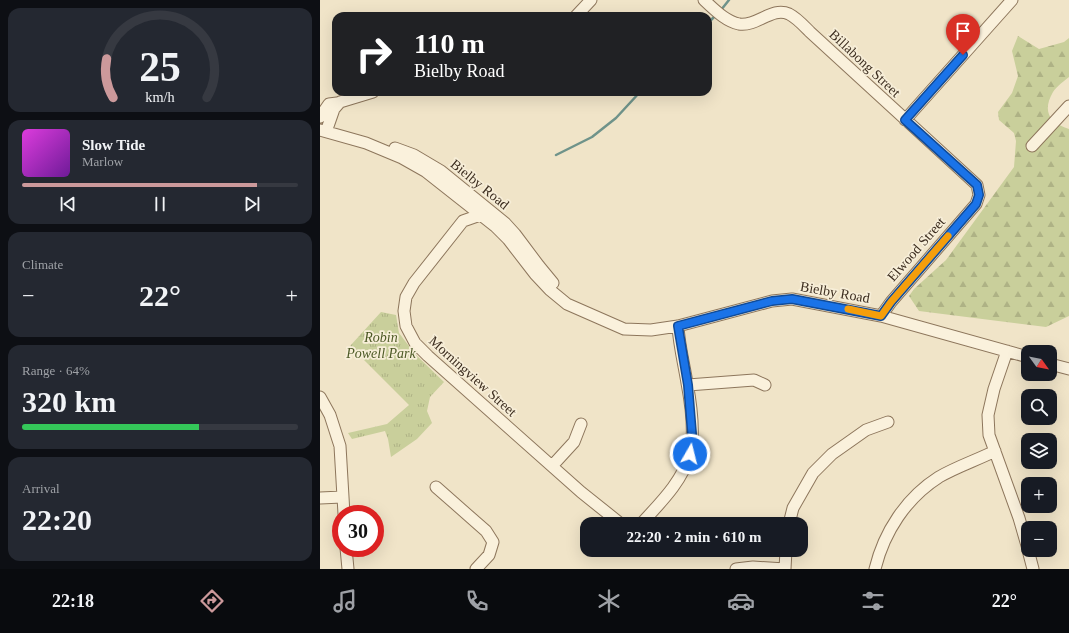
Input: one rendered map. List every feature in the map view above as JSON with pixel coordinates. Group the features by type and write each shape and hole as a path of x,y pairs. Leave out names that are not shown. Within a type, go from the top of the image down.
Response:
{"street":[{"path":"580,12 591,0"},
{"name":"Billabong Street","path":"704,0 722,15 733,22 740,24 748,24 777,12 788,13 977,185 979,195 976,204"},
{"path":"905,120 1012,0"},
{"path":"320,117 329,104 360,96"},
{"path":"322,129 340,102"},
{"path":"1032,146 1069,106"},
{"name":"Bielby Road","path":"322,129 366,142 402,158 425,171 465,201 508,239 535,274 550,290 567,304 624,329 651,330 678,326 772,301 792,299 881,316 1021,355"},
{"name":"Bielby Road","path":"322,129 341,129 365,135 414,155 441,171 505,223 549,279 590,313"},
{"path":"465,201 464,221 480,215"},
{"name":"Elwood Street","path":"881,316 891,302 976,204"},
{"name":"Morningview Street","path":"464,221 414,283 406,297 404,311 406,326 415,343 428,356 581,492 612,517"},
{"path":"647,517 669,492 682,472 690,454 692,434 688,385 678,326"},
{"path":"1007,351 994,389 988,415 989,435 1021,522"},
{"path":"1057,366 1069,369"},
{"path":"688,385 754,380 766,385"},
{"path":"320,397 330,415 340,446 343,505"},
{"path":"791,517 793,508 813,473 832,454 866,430 888,422"},
{"path":"552,466 574,442 581,424"},
{"path":"875,569 878,556 890,528 905,507 921,490 939,477 995,451"},
{"path":"436,487 486,531 493,542 489,555 476,569"},
{"path":"320,498 342,497"},
{"path":"347,557 348,569"},
{"path":"736,569 759,567 785,569 786,557"},
{"path":"1030,557 1033,569"}],"green space":[{"path":"1018,36 1039,49 1064,42 1069,38 1069,77 1053,92 1048,105 1048,110 1052,120 1069,129 1069,316 1046,327 919,311 909,296 914,289 946,260 1014,167 1016,141 1014,133 999,120 998,112 1012,93 1018,76 1012,51"},
{"name":"Robin Powell Park","path":"381,312 396,315 399,333 415,354 444,382 430,397 427,411 432,423 417,439 391,457 385,431 352,439 348,433 387,424 409,405 350,346"}],"waterway":[{"path":"721,10 729,0"},
{"path":"712,19 716,15"},
{"path":"556,155 592,137 616,118 636,96"}],"slow traffic":[{"path":"848,309 881,316 891,302 948,236"}],"route":[{"path":"690,454 692,434 688,385 678,326 772,301 792,299 846,308 881,316 891,302 976,204 979,195 977,185 905,120 963,55"}]}
